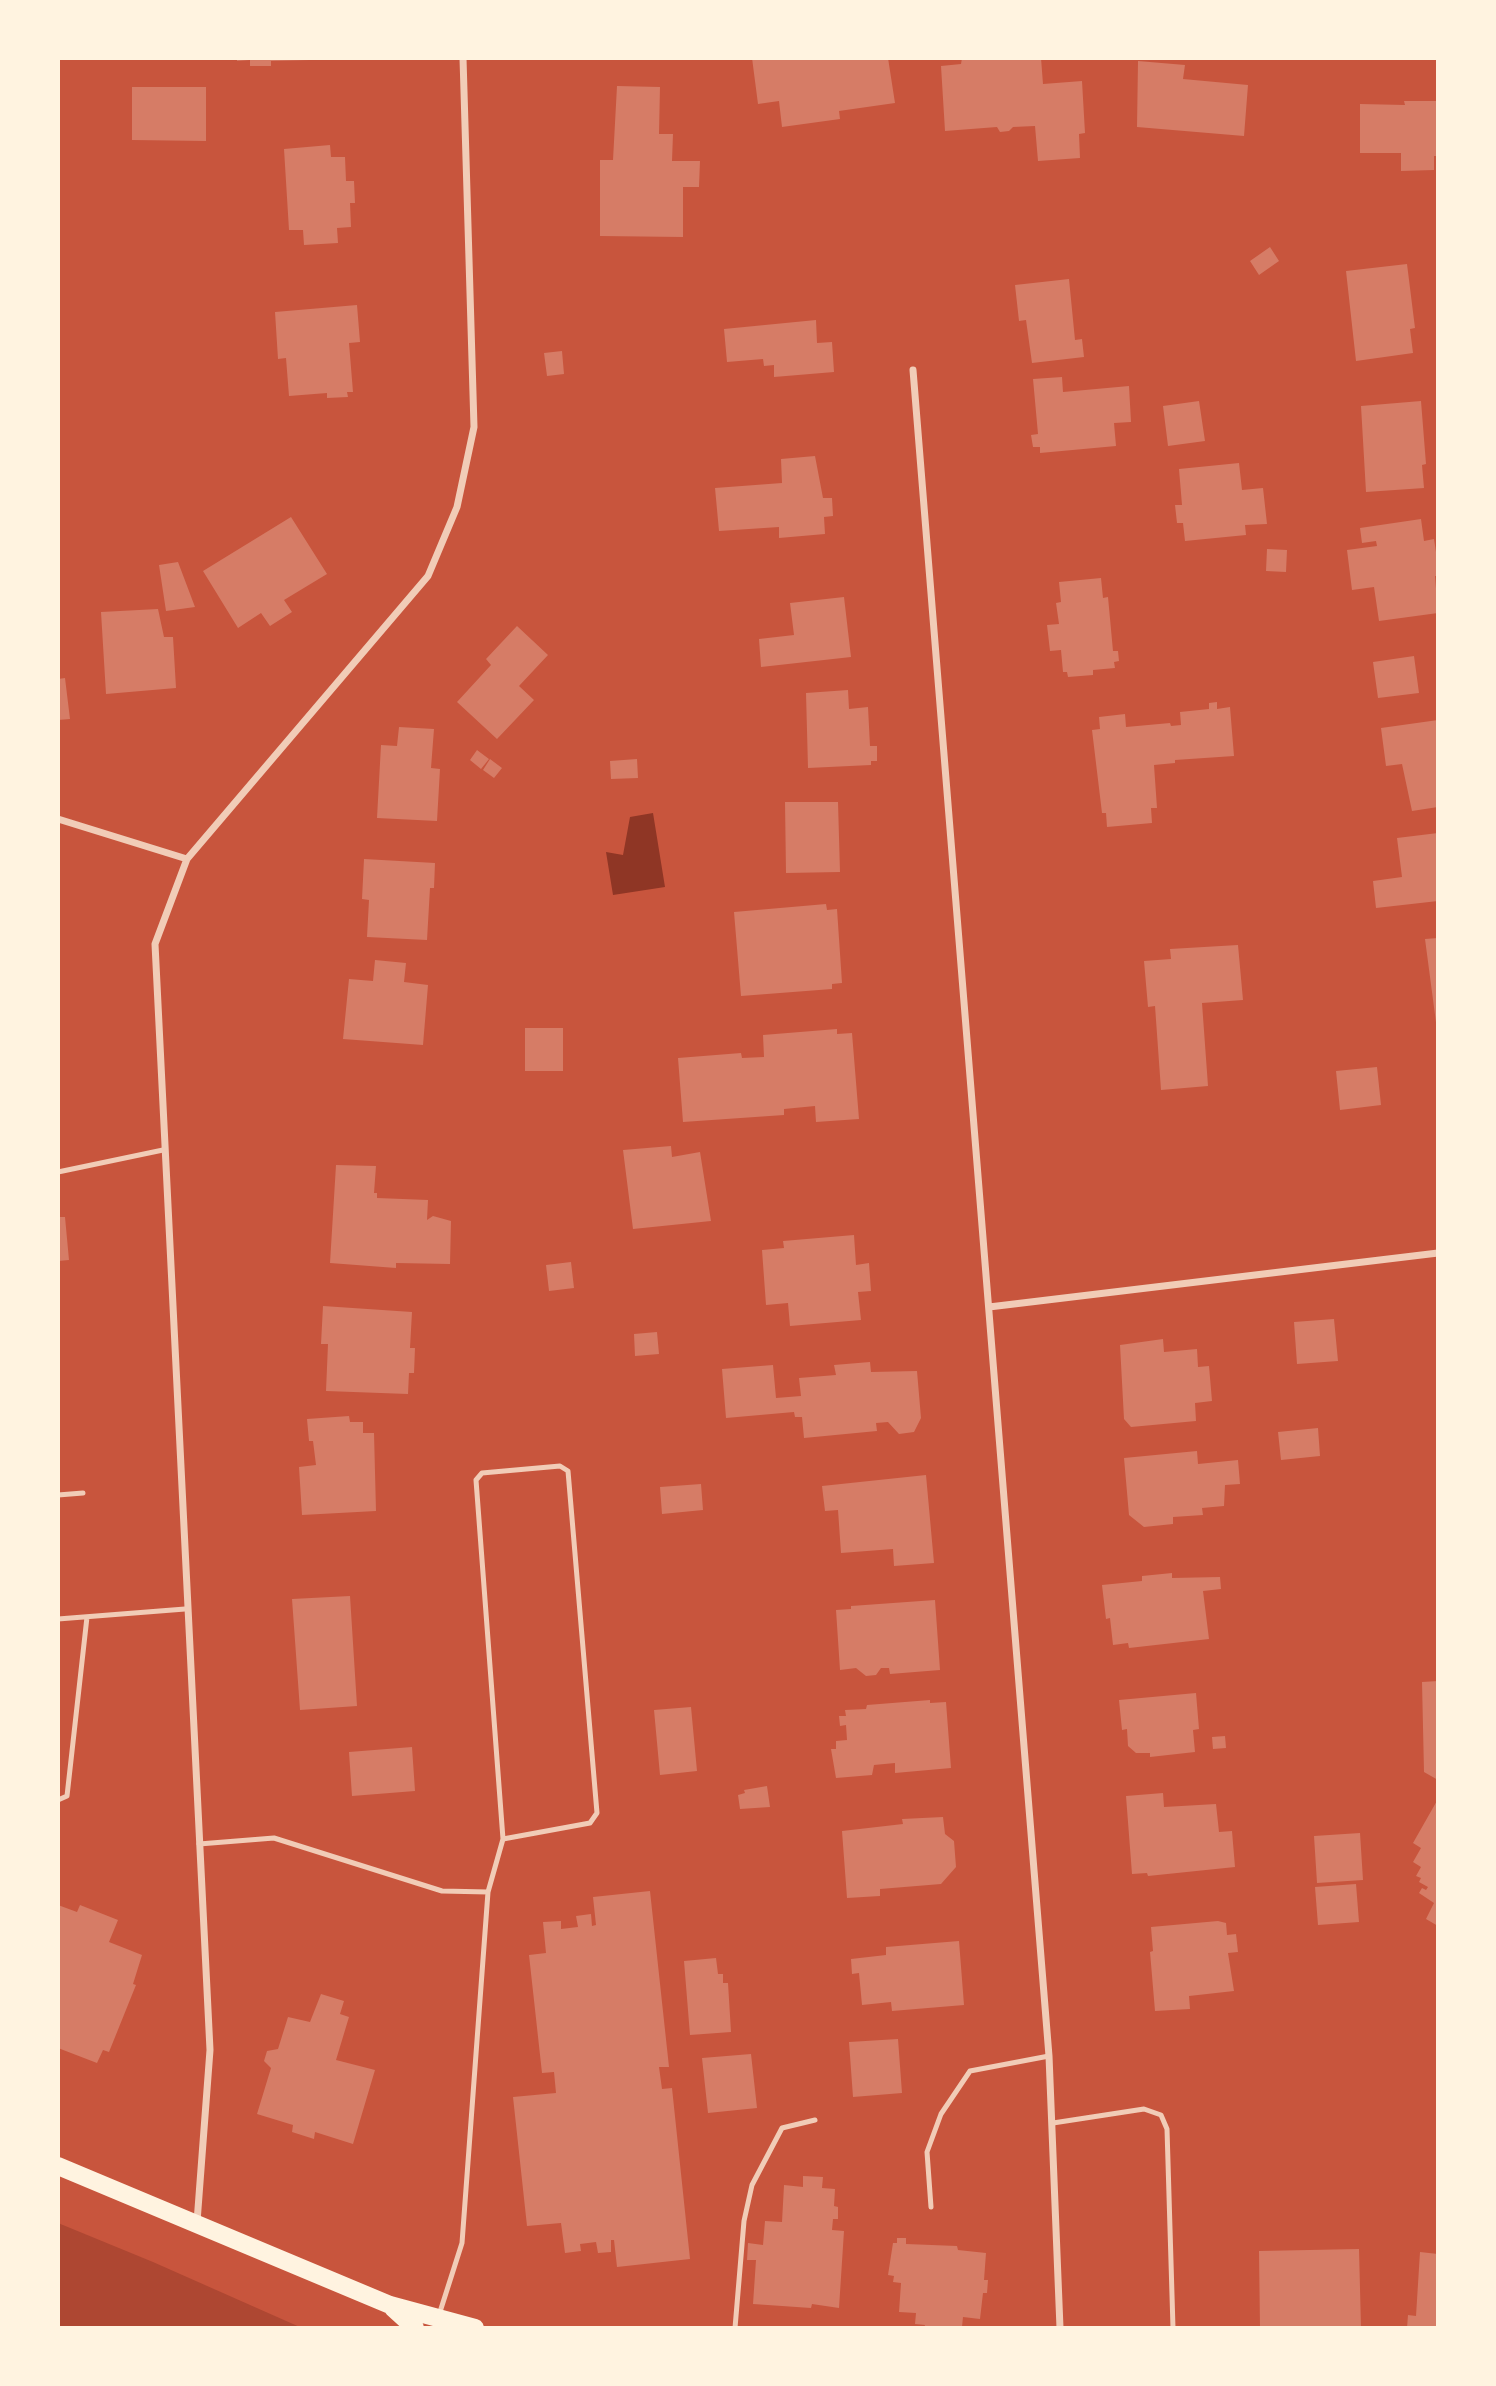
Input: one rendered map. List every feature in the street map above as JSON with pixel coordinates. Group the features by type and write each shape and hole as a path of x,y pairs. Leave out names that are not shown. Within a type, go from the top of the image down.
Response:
{"main road":[{"path":"58,2166 390,2305 475,2328"},
{"path":"390,2305 415,2328"}],"street":[{"path":"197,2222 209,2049 155,944 187,859 429,576 457,507 474,427 463,58"},
{"path":"913,370 1049,2056 1054,2123 1060,2328"},
{"path":"58,819 187,859"},
{"path":"989,1307 1438,1253"}],"lane":[{"path":"58,1172 163,1150"},
{"path":"438,2318 462,2243 488,1892 503,1839 477,1480 482,1473 560,1466 568,1471 597,1813 590,1823 503,1839"},
{"path":"58,1495 83,1493"},
{"path":"58,1619 186,1609"},
{"path":"58,1800 68,1796 87,1617"},
{"path":"198,1844 274,1838 442,1891 488,1892"},
{"path":"931,2207 928,2152 940,2114 970,2071 1049,2056"},
{"path":"1054,2123 1144,2109 1161,2115 1167,2129 1173,2328"},
{"path":"735,2328 744,2221 752,2185 782,2128 815,2120"}],"shaded area":[{"path":"653,813 665,887 613,895 606,852 623,855 630,817"},
{"path":"58,2223 153,2262 302,2328 58,2328"}],"building":[{"path":"237,58 310,60 271,61 271,66 250,66 250,60 237,61"},
{"path":"752,58 888,58 895,103 839,111 840,119 782,127 779,101 758,104"},
{"path":"962,58 1041,58 1043,84 1082,81 1085,133 1079,134 1080,158 1038,161 1035,126 1013,127 1009,131 1000,132 997,127 945,131 941,66 961,64"},
{"path":"1138,61 1185,65 1183,79 1248,85 1244,136 1137,127"},
{"path":"617,86 660,87 659,134 673,134 672,161 700,161 699,187 683,187 683,237 600,236 600,160 613,160"},
{"path":"132,87 206,87 206,141 132,140"},
{"path":"1404,101 1438,101 1438,156 1434,156 1434,170 1401,171 1401,153 1360,153 1360,104 1405,105"},
{"path":"330,145 331,157 345,157 346,181 354,181 355,203 350,203 351,227 337,228 338,243 304,245 303,230 289,230 284,149"},
{"path":"1270,247 1279,261 1259,275 1250,261"},
{"path":"1407,264 1415,328 1410,329 1413,353 1356,361 1346,271"},
{"path":"1069,279 1075,340 1082,339 1084,357 1032,363 1026,320 1019,321 1015,285"},
{"path":"357,305 360,342 349,343 353,392 347,392 348,397 327,398 327,393 289,396 286,358 278,359 275,312"},
{"path":"816,320 817,343 832,342 834,372 774,377 774,365 764,366 763,359 727,362 724,329"},
{"path":"562,351 564,374 547,376 544,353"},
{"path":"1062,377 1063,392 1129,386 1131,422 1114,423 1116,446 1040,453 1040,447 1033,447 1031,435 1038,434 1033,379"},
{"path":"1199,401 1205,441 1168,446 1163,406"},
{"path":"1421,401 1426,464 1422,465 1424,488 1366,492 1361,406"},
{"path":"815,456 823,498 832,498 833,516 824,517 825,534 779,538 779,527 719,531 715,488 782,483 781,459"},
{"path":"1239,463 1242,490 1263,488 1267,524 1245,525 1246,535 1185,541 1183,523 1177,523 1175,505 1182,505 1179,469"},
{"path":"291,517 327,574 284,600 292,612 270,626 261,613 238,628 203,571"},
{"path":"1421,519 1424,541 1434,539 1438,565 1438,576 1435,576 1438,613 1379,621 1374,587 1352,590 1347,550 1377,546 1376,541 1362,543 1360,528"},
{"path":"1267,549 1287,550 1286,572 1266,571"},
{"path":"178,562 195,607 166,611 159,565"},
{"path":"1101,578 1103,598 1108,597 1113,651 1118,651 1119,661 1114,662 1115,668 1093,670 1093,675 1068,677 1067,672 1063,672 1061,650 1050,651 1047,625 1059,624 1056,603 1061,602 1059,582"},
{"path":"844,597 851,657 761,667 759,639 794,635 790,603"},
{"path":"158,609 164,637 173,637 176,688 106,694 101,612"},
{"path":"517,626 548,655 519,686 534,700 497,739 457,702 491,665 486,659"},
{"path":"1414,656 1419,693 1378,698 1373,662"},
{"path":"65,678 70,719 58,720 58,679"},
{"path":"848,690 849,709 868,707 870,746 877,746 877,761 871,761 871,765 808,768 806,693"},
{"path":"1217,702 1217,709 1230,707 1234,756 1175,760 1175,763 1154,765 1157,808 1151,808 1152,823 1107,827 1106,813 1102,813 1092,730 1100,729 1099,717 1125,714 1126,727 1170,723 1171,726 1181,725 1180,712 1209,709 1209,703"},
{"path":"1438,720 1438,807 1412,811 1402,764 1386,766 1381,728"},
{"path":"399,727 434,729 431,768 440,769 437,821 377,818 381,745 397,746"},
{"path":"477,750 489,759 481,769 470,760"},
{"path":"490,759 502,768 494,778 483,770"},
{"path":"637,759 638,778 611,779 610,761"},
{"path":"785,802 838,802 840,872 786,873"},
{"path":"1438,833 1438,901 1376,908 1373,881 1402,877 1397,838"},
{"path":"364,859 435,863 434,888 430,888 427,940 367,937 369,900 362,899"},
{"path":"826,904 827,910 837,909 842,983 832,984 832,989 741,996 734,912"},
{"path":"1438,938 1438,1029 1437,1030 1425,939"},
{"path":"1238,945 1243,1000 1202,1003 1208,1086 1161,1090 1155,1006 1148,1007 1144,961 1171,959 1170,949"},
{"path":"375,960 406,963 404,982 428,985 423,1045 343,1039 349,979 373,981"},
{"path":"525,1028 563,1028 563,1071 525,1071"},
{"path":"837,1029 837,1034 852,1033 859,1119 816,1122 815,1106 784,1109 784,1115 683,1122 678,1058 741,1053 742,1058 764,1057 763,1035"},
{"path":"1377,1067 1381,1105 1340,1110 1336,1071"},
{"path":"671,1146 672,1157 700,1152 711,1221 633,1229 623,1150"},
{"path":"336,1165 376,1166 374,1193 377,1193 377,1198 428,1200 427,1220 433,1216 451,1221 450,1264 396,1263 396,1268 330,1263"},
{"path":"58,1217 65,1217 69,1260 58,1261"},
{"path":"854,1235 856,1265 869,1263 871,1291 858,1292 861,1320 790,1326 788,1303 766,1305 762,1250 784,1248 783,1241"},
{"path":"571,1262 574,1288 549,1291 546,1265"},
{"path":"323,1306 412,1312 410,1348 415,1348 414,1373 409,1373 408,1394 326,1391 328,1344 321,1344"},
{"path":"1334,1319 1338,1361 1297,1364 1294,1322"},
{"path":"657,1332 659,1354 635,1356 634,1334"},
{"path":"1163,1339 1164,1352 1197,1349 1198,1367 1209,1366 1212,1401 1195,1403 1196,1421 1131,1427 1124,1419 1120,1345"},
{"path":"870,1362 871,1372 917,1371 921,1418 914,1432 899,1434 888,1422 876,1423 877,1431 804,1438 802,1417 795,1417 794,1412 726,1418 722,1369 773,1365 776,1398 801,1396 799,1378 836,1375 834,1365"},
{"path":"349,1416 350,1422 363,1422 363,1433 374,1433 376,1511 302,1515 299,1467 316,1465 313,1441 309,1441 307,1419"},
{"path":"1318,1428 1320,1456 1281,1460 1278,1432"},
{"path":"1197,1451 1198,1464 1238,1460 1240,1484 1225,1485 1224,1506 1202,1508 1203,1515 1173,1517 1173,1524 1144,1527 1129,1515 1124,1458"},
{"path":"926,1475 934,1563 894,1566 893,1549 841,1553 838,1510 825,1511 822,1486"},
{"path":"701,1484 703,1510 662,1514 660,1487"},
{"path":"1172,1573 1172,1578 1220,1577 1221,1589 1203,1591 1209,1639 1129,1648 1128,1643 1113,1645 1110,1618 1106,1619 1102,1585 1142,1581 1142,1576"},
{"path":"350,1596 357,1706 300,1710 292,1599"},
{"path":"935,1600 940,1670 890,1674 889,1668 881,1668 876,1675 866,1676 856,1668 840,1670 836,1610 851,1609 851,1606"},
{"path":"1438,1681 1438,1780 1424,1772 1422,1682"},
{"path":"1196,1693 1199,1729 1193,1730 1195,1752 1150,1757 1150,1753 1136,1753 1128,1746 1127,1729 1122,1730 1119,1700"},
{"path":"930,1700 930,1703 946,1702 951,1768 895,1773 895,1763 874,1765 872,1775 836,1778 831,1749 836,1749 836,1741 847,1740 846,1725 840,1726 839,1716 846,1716 845,1710 866,1709 867,1705"},
{"path":"691,1707 697,1771 660,1775 654,1710"},
{"path":"1225,1736 1226,1748 1213,1749 1212,1737"},
{"path":"412,1747 415,1791 352,1796 349,1752"},
{"path":"767,1786 770,1807 740,1809 738,1795 745,1793 744,1790"},
{"path":"1163,1793 1164,1807 1216,1804 1219,1832 1232,1831 1235,1867 1148,1876 1147,1873 1132,1874 1126,1796"},
{"path":"1438,1799 1438,1926 1426,1919 1434,1903 1419,1893 1422,1888 1426,1890 1428,1887 1419,1882 1421,1878 1416,1876 1421,1867 1413,1862 1421,1848 1413,1843"},
{"path":"943,1817 945,1834 954,1841 956,1867 941,1884 880,1889 880,1896 847,1898 842,1831 903,1824 902,1819"},
{"path":"1360,1833 1363,1880 1317,1883 1314,1836"},
{"path":"1356,1884 1359,1922 1318,1925 1315,1887"},
{"path":"650,1891 669,2067 659,2067 662,2089 672,2088 690,2259 617,2267 614,2240 611,2240 611,2252 598,2253 596,2242 580,2244 581,2251 565,2253 561,2223 527,2226 513,2097 556,2093 554,2072 542,2073 529,1955 546,1953 543,1922 561,1921 561,1929 578,1927 576,1916 591,1914 592,1926 596,1925 593,1897"},
{"path":"58,1905 77,1912 80,1905 118,1920 109,1942 142,1955 133,1984 136,1985 109,2052 103,2050 97,2063 58,2048"},
{"path":"1218,1921 1226,1923 1227,1935 1236,1934 1238,1952 1228,1953 1234,1991 1189,1996 1190,2009 1155,2011 1150,1952 1153,1951 1151,1927"},
{"path":"959,1941 964,2005 892,2011 891,2002 862,2005 859,1973 852,1974 851,1959 886,1955 886,1947"},
{"path":"716,1958 718,1974 723,1974 723,1983 728,1983 731,2032 690,2035 684,1961"},
{"path":"321,1994 344,2001 340,2014 349,2017 336,2060 375,2070 353,2144 315,2132 314,2139 292,2132 293,2125 257,2114 271,2068 264,2061 267,2051 278,2049 288,2017 310,2022"},
{"path":"898,2039 902,2093 853,2097 849,2042"},
{"path":"751,2054 757,2108 708,2113 702,2058"},
{"path":"803,2176 823,2177 822,2188 835,2189 834,2206 838,2207 838,2219 833,2219 832,2230 844,2231 839,2308 812,2304 811,2308 753,2304 756,2260 747,2260 748,2243 763,2245 765,2221 782,2222 784,2185 803,2187"},
{"path":"897,2238 906,2238 906,2244 957,2246 958,2250 986,2253 984,2280 988,2280 987,2293 983,2293 980,2319 963,2317 962,2327 924,2328 925,2325 915,2324 916,2313 899,2312 901,2283 893,2282 894,2276 888,2275 893,2243 897,2243"},
{"path":"1359,2249 1361,2328 1260,2328 1259,2251"},
{"path":"1420,2252 1438,2254 1438,2328 1407,2328 1408,2315 1416,2316"}]}
